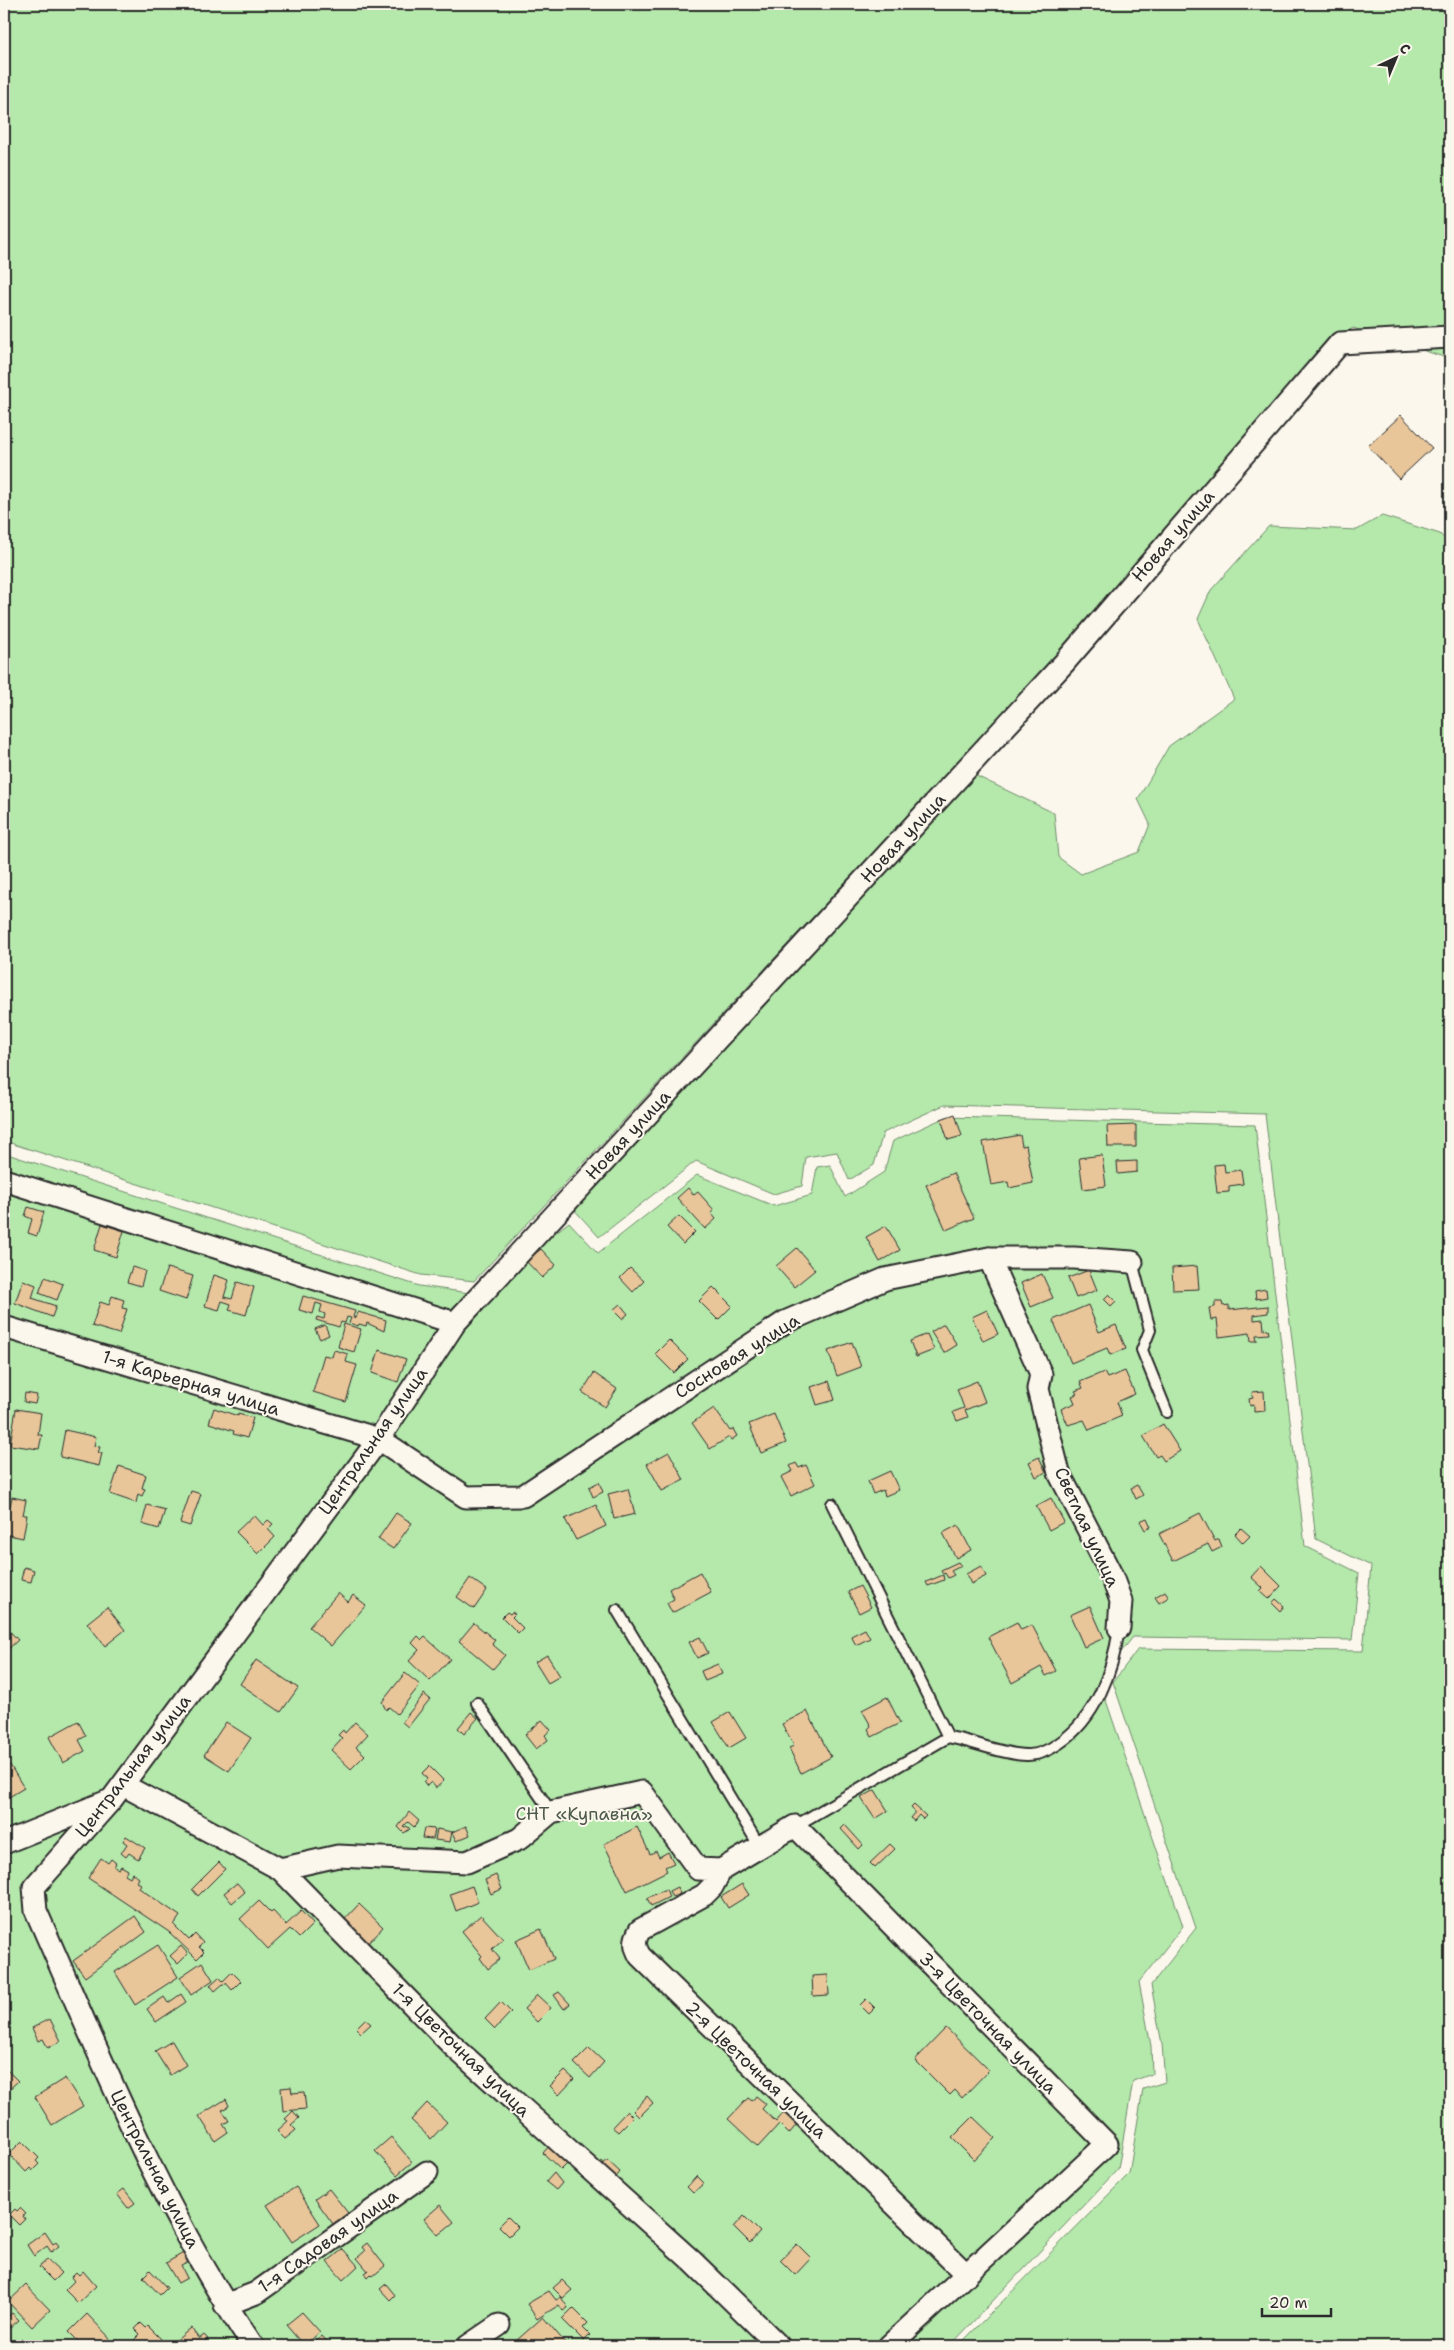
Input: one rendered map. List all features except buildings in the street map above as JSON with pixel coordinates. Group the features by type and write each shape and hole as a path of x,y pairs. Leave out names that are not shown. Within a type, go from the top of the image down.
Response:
{"street":[{"name":"Новая улица","path":"455,1323 1064,663 1340,343 1450,337"},
{"path":"4,1180 455,1323"},
{"name":"Сосновая улица","path":"379,1439 466,1497 524,1496 785,1322 885,1279 989,1258 1074,1258 1132,1262"},
{"name":"Светлая улица","path":"989,1258 1041,1374 1038,1389 1058,1473 1111,1574 1121,1601 1119,1628"},
{"name":"Центральная улица","path":"253,2346 226,2306 123,2110 36,1911 34,1887 117,1792 379,1439 455,1323"},
{"name":"1-я Карьерная улица","path":"4,1327 379,1439"},
{"path":"4,1843 117,1792"},
{"name":"1-я Цветочная улица","path":"117,1792 280,1869 452,2045 692,2261 778,2346"},
{"path":"280,1869 338,1856 467,1862 519,1839 551,1812 642,1792 698,1869 721,1870 795,1826"},
{"name":"3-я Цветочная улица","path":"795,1826 1107,2144 966,2275"},
{"name":"2-я Цветочная улица","path":"721,1870 712,1887 704,1895 640,1930 635,1938 635,1948 640,1956 966,2275"},
{"name":"1-я Садовая улица","path":"226,2306 256,2293 427,2172"},
{"path":"889,2346 966,2275"},
{"path":"468,2346 499,2325"}],"lane":[{"path":"1132,1262 1150,1330 1142,1350 1167,1412"},
{"path":"832,1504 948,1737"},
{"path":"617,1610 760,1847"},
{"path":"795,1826 948,1737 962,1739 1009,1753 1028,1755 1046,1752 1069,1737 1087,1715 1101,1693 1110,1670 1119,1628"},
{"path":"478,1703 551,1812"}],"green space":[{"path":"4,4 1450,4 1450,359 1353,328 1328,343 1189,513 474,1281 421,1275 4,1141"},
{"path":"1382,516 1440,534 1450,545 1450,2346 958,2346 1129,2174 1143,2089 1165,2082 1162,2044 1151,1985 1196,1928 1113,1682 1138,1649 1363,1651 1371,1566 1316,1539 1265,1114 944,1105 883,1133 874,1165 849,1180 837,1152 806,1157 802,1186 774,1194 696,1161 599,1237 571,1206 968,772 1054,813 1058,857 1081,874 1139,852 1150,824 1138,799 1169,746 1234,699 1198,619 1211,590 1269,526 1357,530"},
{"name":"СНТ «Купавна»","path":"946,1117 1255,1125 1305,1546 1359,1573 1352,1640 1133,1637 1099,1680 1183,1926 1139,1982 1151,2046 1152,2074 1133,2081 1118,2169 950,2346 4,2346 4,1153 419,1286 477,1294 569,1222 598,1253 697,1175 774,1206 812,1195 817,1167 830,1165 845,1197 884,1172 893,1141"}]}
